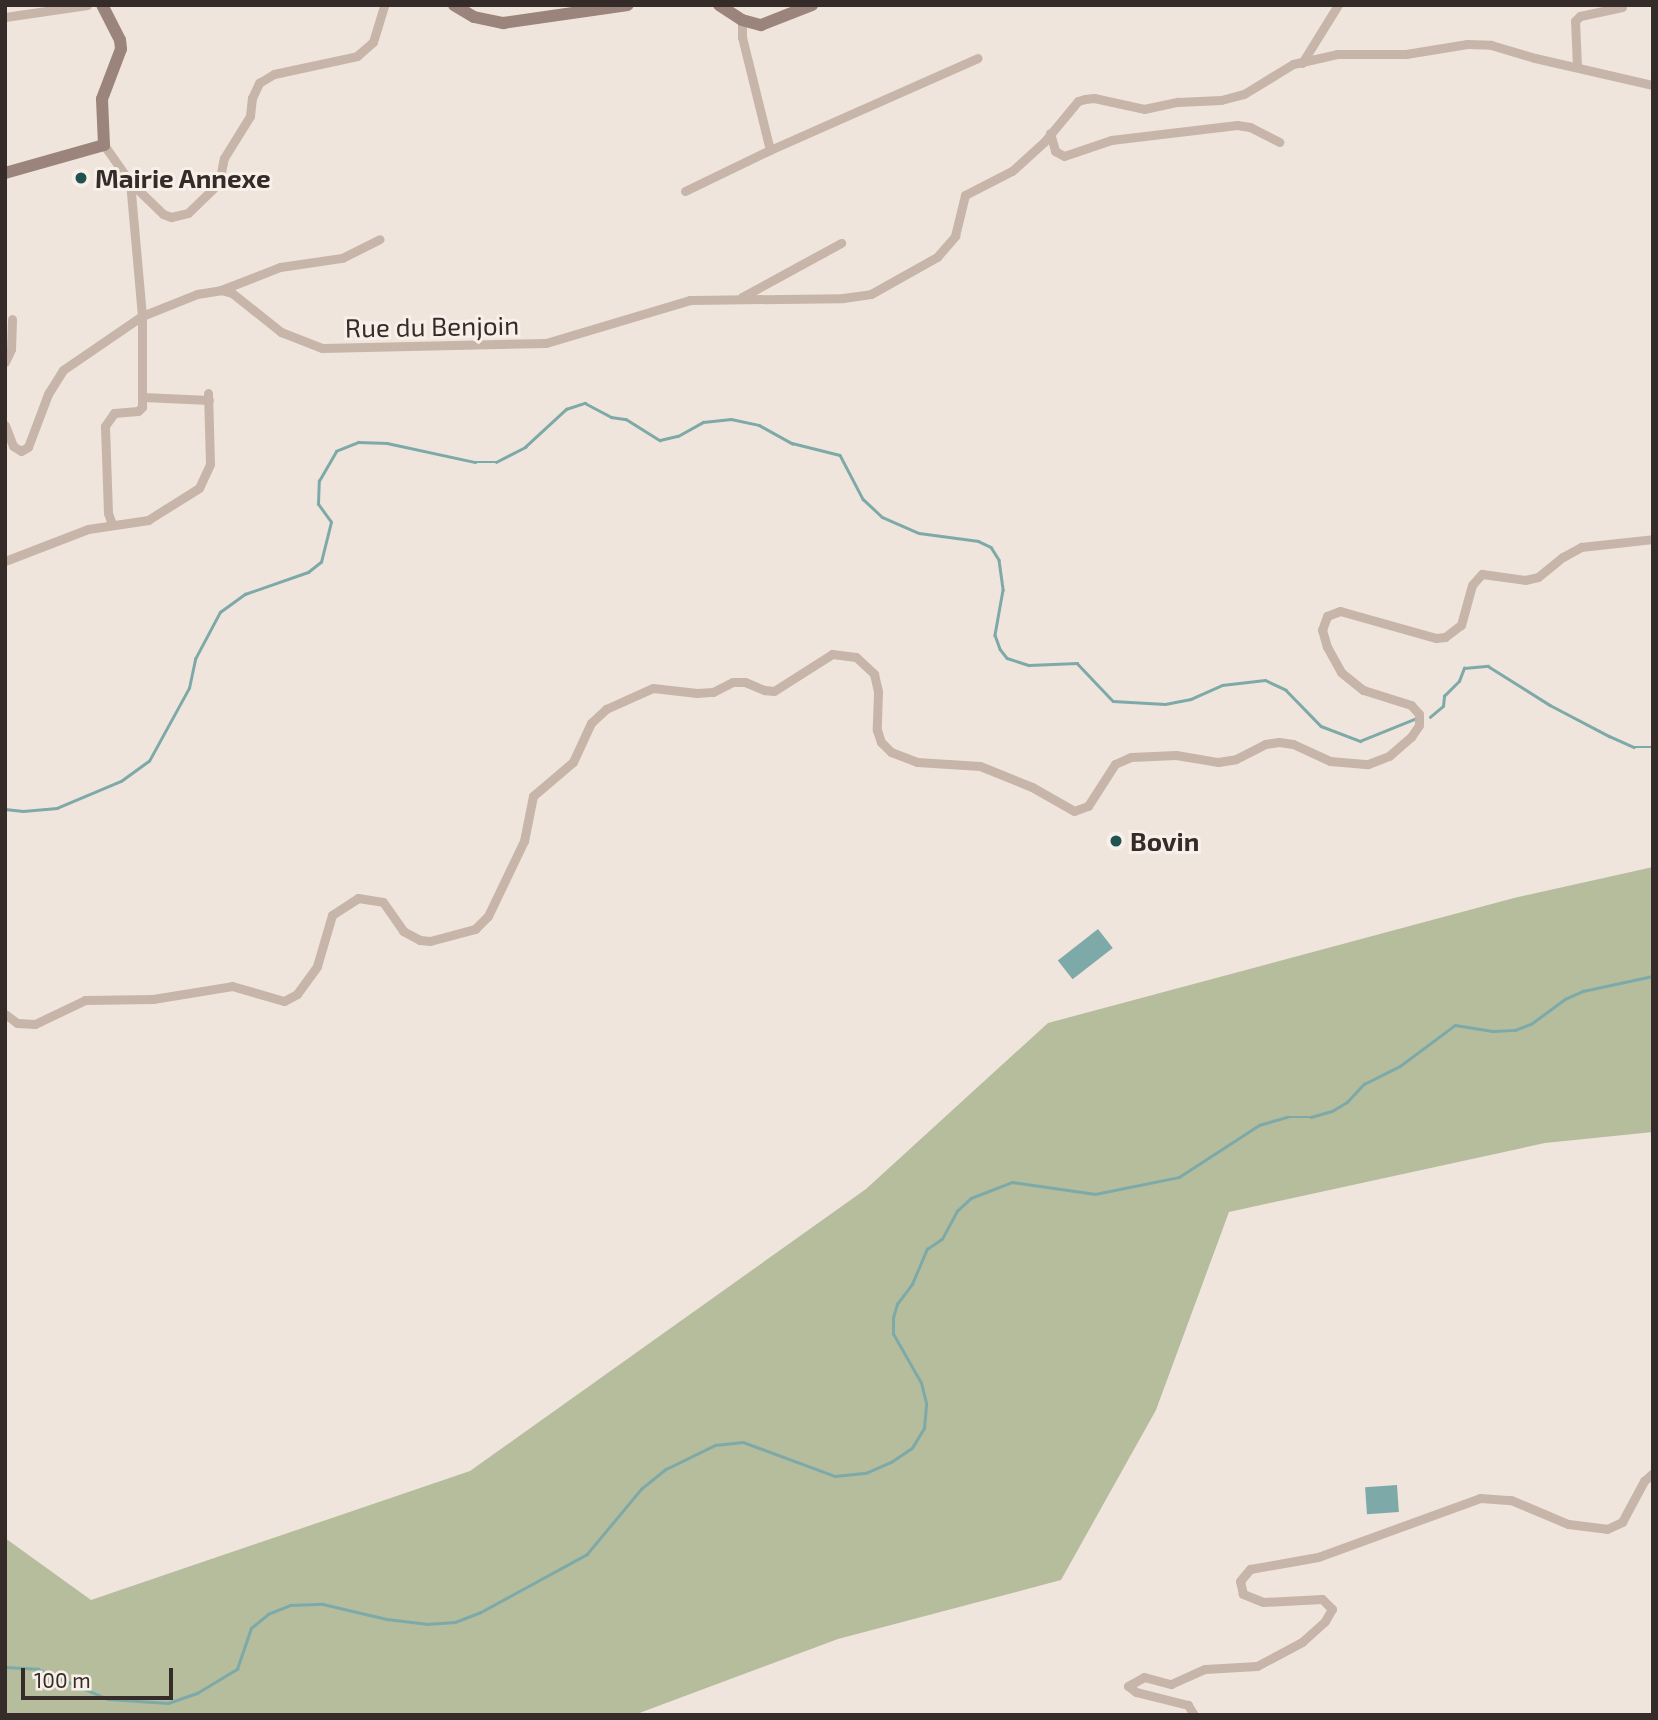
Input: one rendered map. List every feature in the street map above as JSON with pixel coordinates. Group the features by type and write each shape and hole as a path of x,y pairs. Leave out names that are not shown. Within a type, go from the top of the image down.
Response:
{"street":[{"path":"5,17 87,5"},
{"path":"102,5 120,40 121,49 102,99 104,145 130,182 163,214 171,217 188,213 219,183 224,172 224,158 250,116 252,98 259,83 274,74 357,56 373,42 384,5"},
{"path":"454,5 474,17 503,23 628,5"},
{"path":"719,5 742,20 761,25 773,23 812,5"},
{"path":"1302,64 1338,5"},
{"path":"1577,66 1575,21 1580,16 1622,8"},
{"path":"742,20 743,37 770,150"},
{"name":"Rue du Benjoin","path":"220,290 242,299 270,325 292,338 338,349 546,343 682,302 740,298 770,300 858,297 872,294 928,264 955,236 964,195 1012,171 1078,102 1085,99 1094,98 1144,109 1186,101 1229,99 1244,94 1280,70 1337,54 1406,54 1467,44 1491,45 1653,85"},
{"path":"685,191 770,150 978,58"},
{"path":"1050,133 1055,150 1064,156 1111,140 1237,125 1250,127 1279,142"},
{"path":"5,173 104,145"},
{"path":"112,524 108,513 105,426 114,413 138,411 143,397 142,316 130,182"},
{"path":"5,425 13,446 21,451 28,447 48,394 62,370 142,316 197,294 220,290 280,267 342,258 380,240"},
{"name":"Rue du Benjoin","path":"740,298 841,243"},
{"path":"5,362 11,349 12,319"},
{"path":"5,561 88,529 148,520 199,488 210,464 209,396 143,397"},
{"path":"5,1014 17,1023 35,1024 85,1000 153,999 232,986 277,1001 291,999 309,981 317,966 332,915 358,898 383,902 403,931 420,940 474,929 488,916 524,841 533,796 573,762 591,723 606,709 653,688 705,693 733,682 745,682 764,691 774,691 832,654 856,657 874,674 879,701 877,730 881,742 891,752 916,762 980,766 1032,787 1074,811 1088,806 1115,764 1125,757 1176,755 1218,762 1236,759 1265,744 1279,742 1293,744 1330,761 1368,764 1389,756 1411,737 1419,725 1419,714 1411,705 1363,690 1341,672 1327,648 1322,630 1327,616 1340,611 1436,638 1446,637 1461,625 1472,586 1482,574 1524,580 1538,578 1581,547 1653,539"},
{"path":"1194,1715 1188,1705 1136,1692 1128,1686 1144,1677 1171,1684 1205,1669 1257,1666 1302,1642 1325,1621 1332,1609 1322,1599 1263,1602 1242,1594 1240,1581 1250,1569 1318,1557 1480,1498 1511,1500 1568,1524 1607,1529 1622,1522 1644,1481 1653,1473"}],"green space":[{"path":"1653,867 1653,1132 1545,1143 1229,1212 1156,1410 1061,1580 838,1639 634,1715 5,1715 5,1538 91,1600 470,1471 866,1189 1048,1023 1514,898"}],"water":[{"path":"1098,929 1113,948 1073,979 1058,960"},
{"path":"1397,1485 1399,1512 1367,1514 1365,1487"}],"waterway":[{"path":"5,809 23,811 57,808 121,781 149,761 189,688 195,659 220,612 245,594 308,572 321,562 331,522 318,504 319,481 336,451 358,442 387,443 475,462 496,462 525,447 566,409 585,403 611,417 626,419 660,440 678,436 703,422 731,419 759,425 792,443 840,455 863,499 882,517 919,533 978,541 991,547 999,560 1003,590 995,635 1007,658 1029,665 1077,663 1113,701 1165,704 1191,699 1222,685 1265,680 1286,690 1321,726 1360,741 1417,718"},
{"path":"1430,717 1443,706 1444,696 1459,681 1464,668 1488,666 1550,705 1609,736 1634,747 1653,747"},
{"path":"5,1667 38,1669 108,1699 168,1703 197,1693 237,1669 251,1628 268,1614 290,1605 323,1604 387,1619 426,1624 455,1622 479,1613 587,1554 641,1489 666,1469 715,1445 743,1442 835,1476 866,1473 891,1462 912,1448 924,1428 926,1403 921,1383 893,1334 893,1318 897,1304 912,1284 927,1249 942,1239 957,1211 971,1198 1012,1182 1095,1194 1179,1177 1259,1125 1287,1117 1311,1117 1332,1111 1347,1102 1364,1084 1400,1066 1455,1025 1494,1031 1515,1030 1531,1024 1565,999 1583,991 1653,976"}],"place":[{"name":"Mairie Annexe","path":"81,178"},
{"name":"Bovin","path":"1116,841"}]}
